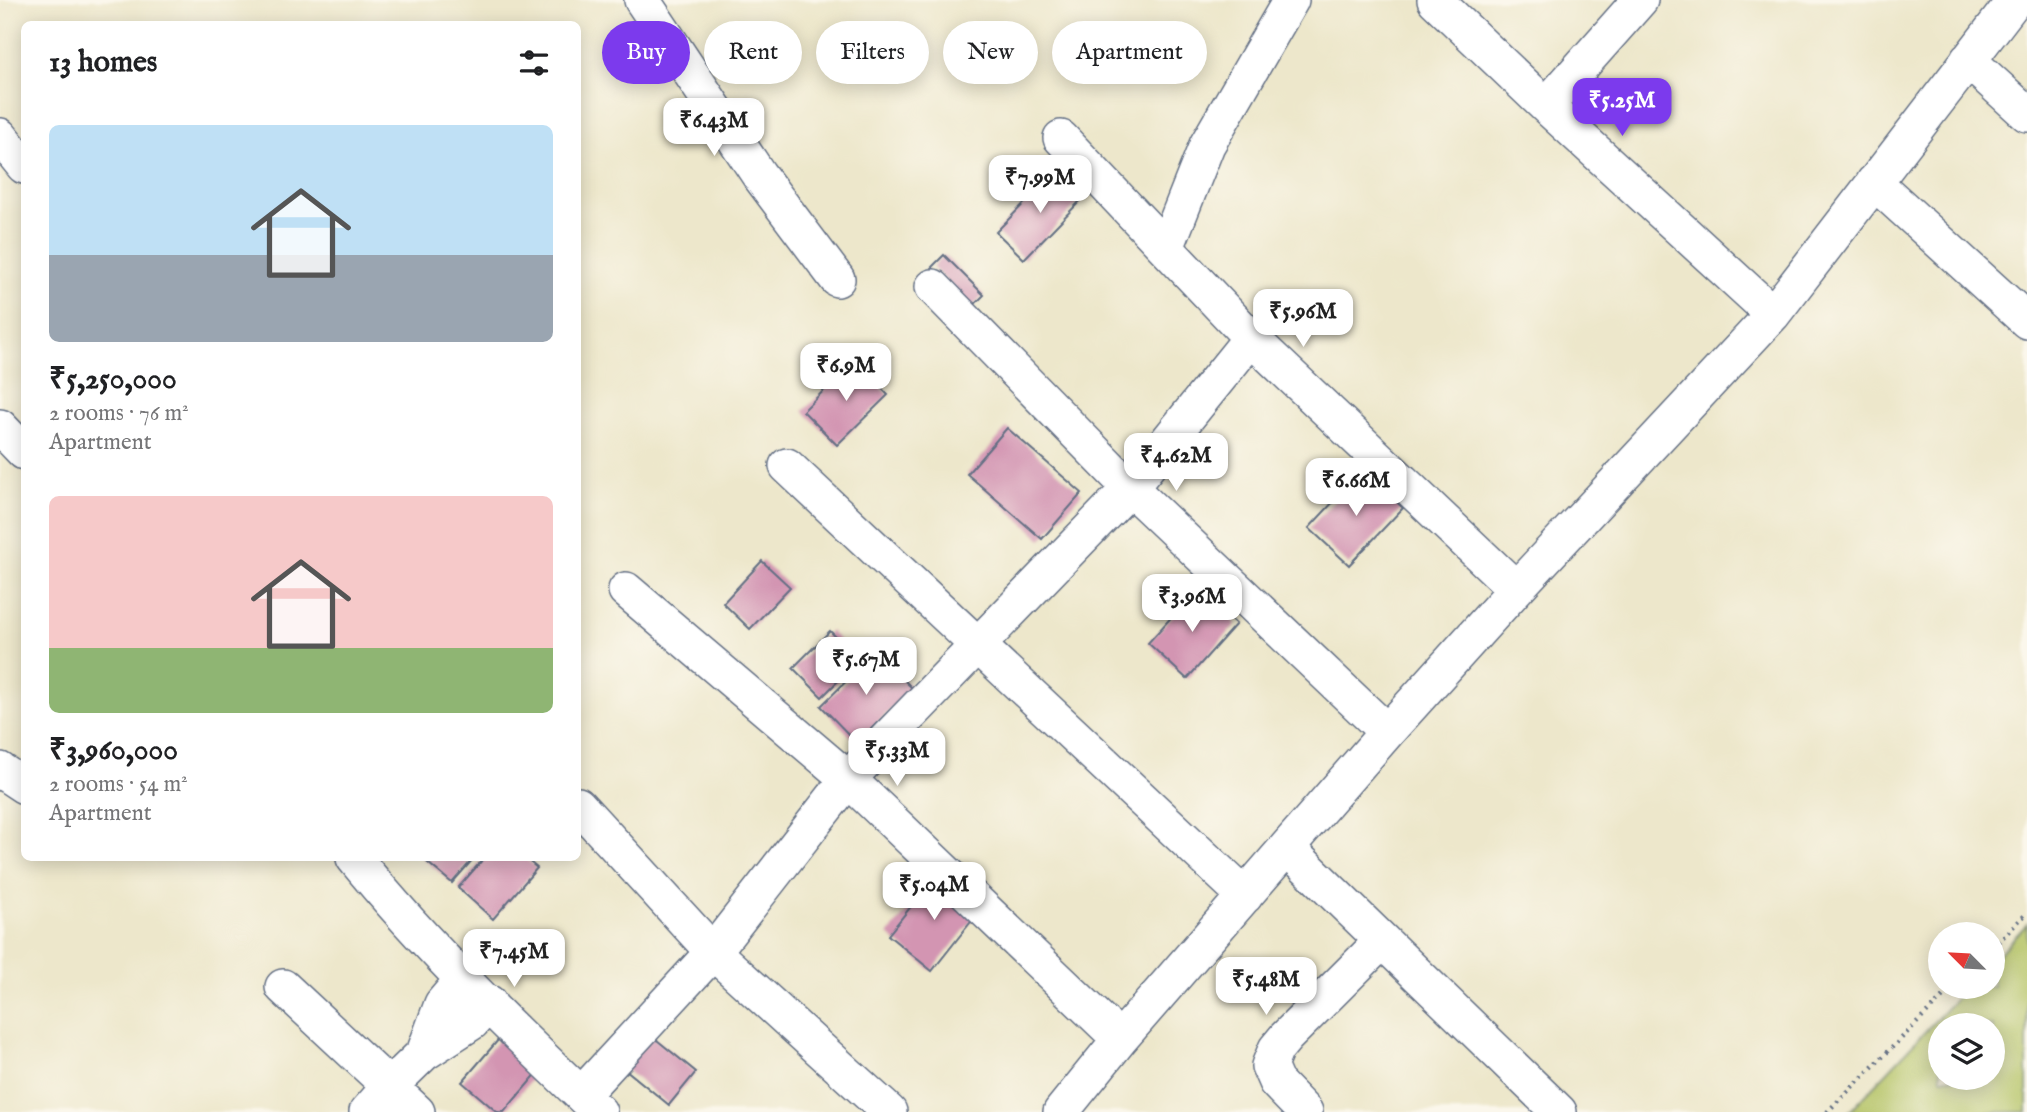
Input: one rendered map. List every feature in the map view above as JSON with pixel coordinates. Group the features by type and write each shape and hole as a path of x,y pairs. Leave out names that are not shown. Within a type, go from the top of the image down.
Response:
{"street":[{"path":"642,0 759,175 837,279"},
{"path":"1166,248 1207,145 1291,0"},
{"path":"1435,0 1546,106 1773,314"},
{"path":"1546,106 1640,0"},
{"path":"1062,1112 1120,1039 1387,732 1516,589 1773,314 2015,0"},
{"path":"1969,60 2027,114"},
{"path":"0,136 21,162"},
{"path":"1061,138 1251,338 1516,589"},
{"path":"1874,182 2027,321"},
{"path":"933,287 1130,488 1387,732"},
{"path":"356,861 392,904 590,1104 848,779 1130,488 1251,338"},
{"path":"0,427 21,449"},
{"path":"786,466 1245,896"},
{"path":"626,590 848,779 1120,1039"},
{"path":"0,770 21,784"},
{"path":"581,808 713,951 889,1112"},
{"path":"1287,848 1559,1112"},
{"path":"1305,1112 1276,1082 1269,1066 1276,1049 1382,941"},
{"path":"424,1054 442,1004 464,978"},
{"path":"283,987 378,1099 417,1112"},
{"path":"378,1099 424,1054 472,1023 489,1003"}],"path":[{"path":"2006,934 2027,913"},
{"path":"1827,1112 1941,999"}],"green space":[{"path":"2027,924 2027,1112 1849,1112 1928,1028 1928,1090 2005,1090 2005,1013 1942,1013 1956,999 2006,999 2006,946"}],"building":[{"path":"1056,171 1084,197 1024,259 996,232"},
{"path":"944,255 984,295 972,307 932,267"},
{"path":"855,360 888,395 837,445 803,411"},
{"path":"1007,428 1082,493 1042,539 967,474"},
{"path":"1363,470 1403,508 1349,565 1309,528"},
{"path":"762,561 790,587 750,629 723,603"},
{"path":"1197,589 1236,624 1187,679 1148,643"},
{"path":"830,631 859,660 822,697 793,668"},
{"path":"876,652 912,688 857,743 821,706"},
{"path":"426,861 471,861 452,883"},
{"path":"481,861 529,861 537,868 493,919 458,888"},
{"path":"937,874 981,909 932,971 888,935"},
{"path":"505,1032 544,1065 504,1112 497,1112 462,1082"},
{"path":"652,1036 696,1072 669,1105 625,1069"}]}
